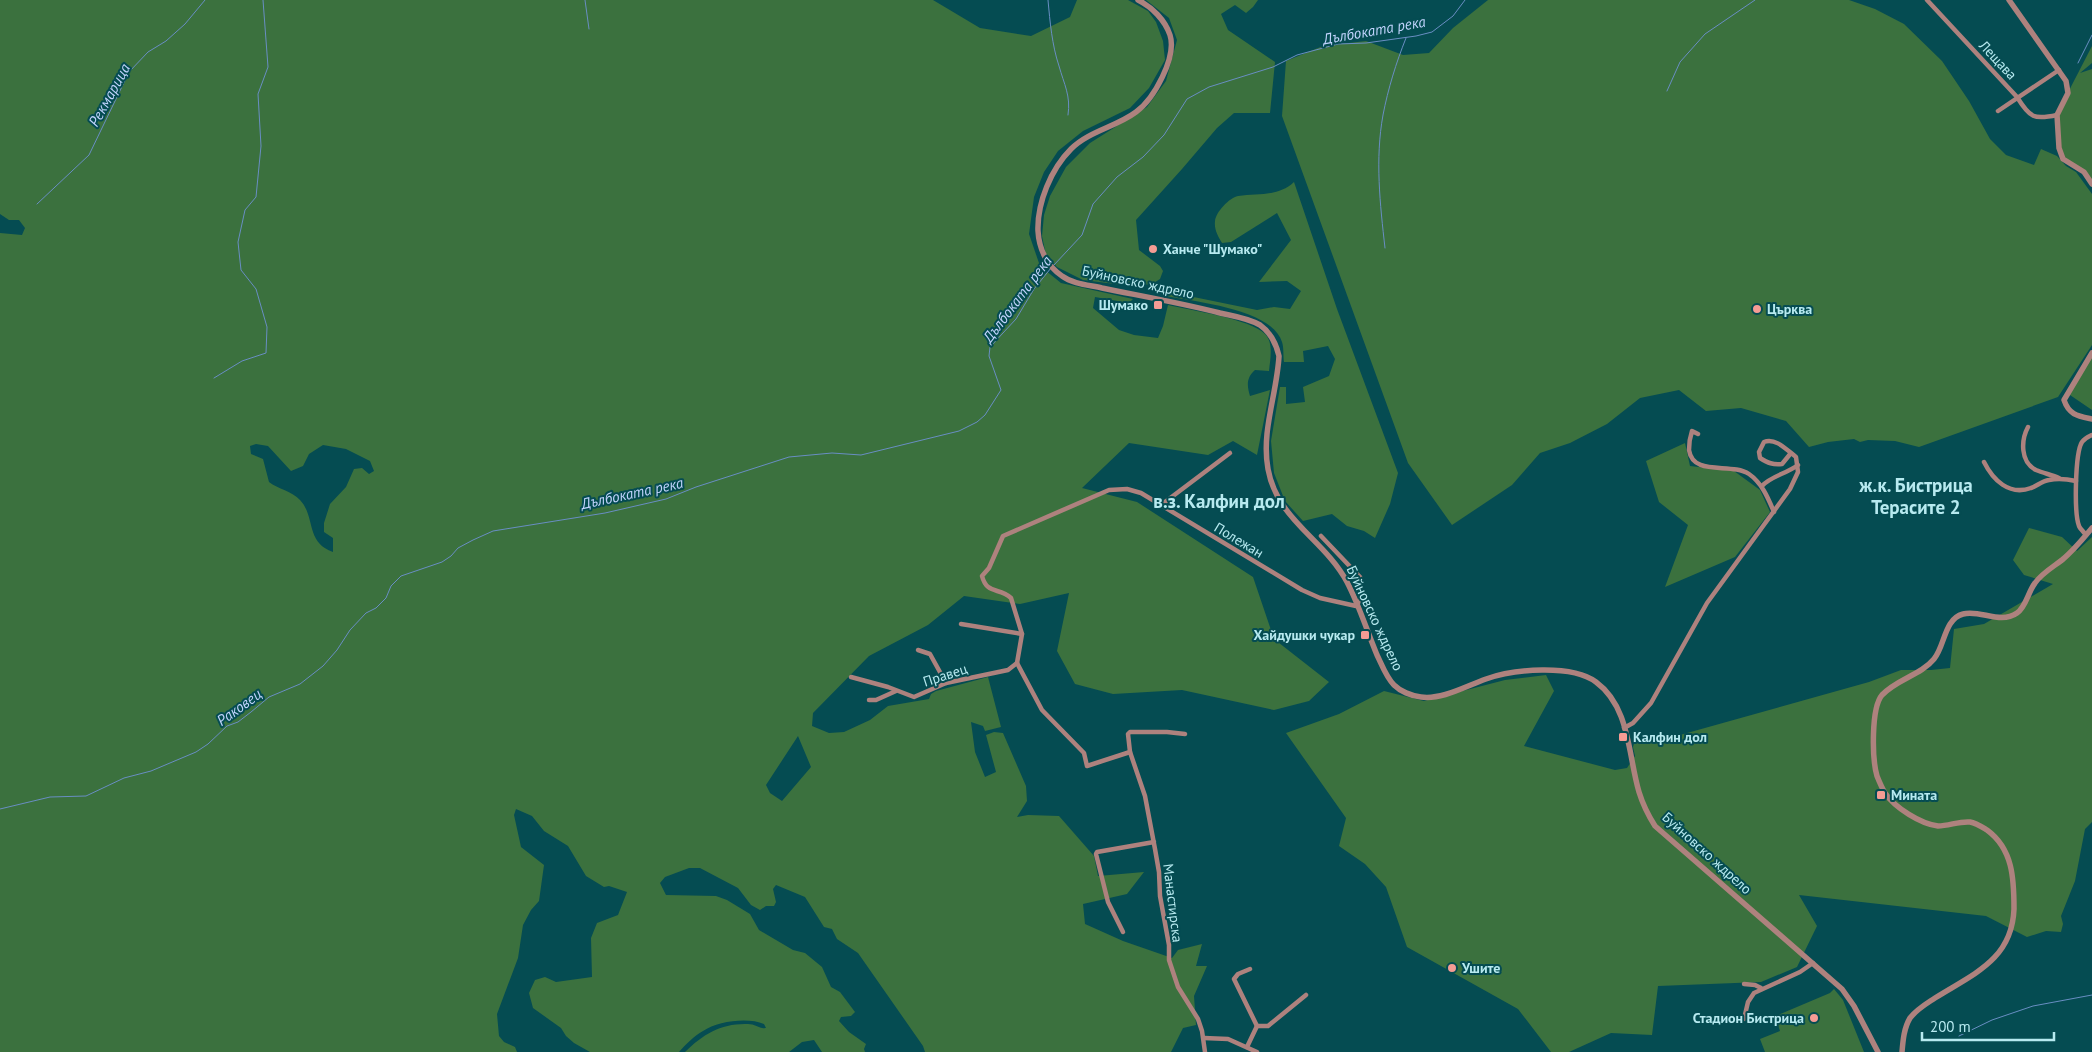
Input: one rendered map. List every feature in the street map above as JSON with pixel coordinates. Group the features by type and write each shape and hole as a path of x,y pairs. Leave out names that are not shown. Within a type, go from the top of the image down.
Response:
{"street":[{"name":"Буйновско ждрело","path":"1138,0 1153,9 1165,24 1170,36 1168,63 1160,81 1148,100 1137,112 1088,137 1072,148 1053,174 1040,209 1038,231 1041,249 1047,262 1063,277 1082,284 1195,307 1247,320 1260,325 1270,334 1277,344 1279,356 1267,433 1268,469 1274,492 1292,520 1339,569 1350,587 1356,606 1386,674 1394,685 1402,691 1415,696 1430,697 1503,674 1524,672 1568,671 1582,674 1596,682 1609,694 1618,709 1645,811 1655,826 1842,989 1854,1006 1878,1052"},
{"path":"2009,0 2066,81 2068,92 2058,115 2059,148 2063,159 2084,172 2092,184"},
{"name":"Лещава","path":"1930,1 2018,98 2031,116 2039,119 2058,115"},
{"path":"1998,111 2059,70"},
{"path":"2092,353 2064,400 2067,408 2074,415 2092,418"},
{"path":"2028,427 2024,433 2022,443 2024,455 2028,463 2034,469 2076,481"},
{"path":"1698,434 1692,431 1689,445 1692,459 1697,465 1705,468 1726,467 1742,470 1755,478 1762,486 1774,512"},
{"path":"2086,535 2079,528 2076,481 2082,442 2092,435"},
{"path":"1624,728 1633,723 1651,703 1707,603 1790,489 1798,472 1796,457 1791,453 1771,440 1764,442 1759,452 1760,458 1774,465 1782,464 1791,453"},
{"path":"1161,505 1230,453"},
{"path":"1984,462 1997,482 2016,490 2026,490 2049,480 2062,478"},
{"path":"1762,486 1768,480 1798,465"},
{"name":"Полежан","path":"1022,634 1011,598 984,585 982,576 989,568 1003,536 1109,490 1127,489 1141,493 1302,590 1320,598 1356,606"},
{"path":"1902,1052 1906,1026 1918,1010 1986,966 2000,954 2012,928 2014,891 2008,855 1998,838 1983,827 1972,822 1937,826 1925,822 1892,802 1885,793 1877,776 1875,762 1874,715 1877,702 1888,690 1933,660 1949,626 1955,618 1963,614 1972,613 2002,618 2017,614 2036,582 2064,558 2092,528"},
{"path":"1321,536 1360,577 1362,597 1356,606"},
{"path":"961,624 1022,634 1017,663 1042,710 1084,753 1087,766 1096,765 1130,752 1128,734 1130,732 1185,734"},
{"path":"918,650 930,654 946,683"},
{"name":"Правец","path":"851,677 888,687 914,697 946,683 1008,670 1017,663"},
{"path":"869,700 876,700 896,691"},
{"name":"Манастирска","path":"1130,752 1145,796 1154,842 1169,960 1178,987 1196,1013 1204,1038 1205,1052"},
{"path":"1123,932 1108,902 1096,854 1105,850 1154,842"},
{"path":"1721,1018 1724,1020 1744,1019 1750,998 1754,992 1800,972 1813,963"},
{"path":"1250,969 1238,974 1234,979 1257,1026"},
{"path":"1744,984 1755,985 1761,988"},
{"path":"1257,1026 1268,1026 1306,995"},
{"path":"1247,1047 1257,1026"},
{"path":"1204,1038 1228,1039 1257,1052"}],"green space":[{"path":"0,0 933,0 980,28 1031,36 1070,17 1077,0 1128,0 1148,11 1156,22 1163,41 1165,60 1149,88 1130,108 1083,131 1058,151 1044,172 1034,197 1029,234 1040,266 1061,283 1133,299 1129,303 1095,297 1093,308 1119,330 1134,335 1158,338 1168,305 1234,320 1258,329 1265,334 1270,342 1269,371 1255,370 1249,379 1248,389 1250,396 1270,390 1257,455 1233,441 1208,455 1129,443 1082,488 1137,502 1253,577 1274,639 1329,682 1309,701 1274,710 1182,690 1113,694 1075,684 1057,651 1069,593 1020,604 964,596 928,625 869,656 813,713 812,726 829,733 844,732 870,720 888,706 929,699 931,694 936,691 988,677 1001,727 985,731 983,726 971,722 975,752 985,777 996,772 986,735 994,732 1003,733 1026,786 1027,801 1017,817 1028,815 1059,816 1094,856 1098,876 1144,872 1127,894 1083,904 1085,924 1123,941 1172,958 1178,950 1202,944 1196,966 1207,966 1194,996 1196,1025 1183,1028 1171,1052 925,1052 923,1046 858,953 837,939 832,929 824,927 805,897 776,885 773,889 776,902 774,906 766,906 760,910 751,905 738,888 700,868 689,868 665,877 660,883 666,895 716,896 727,900 750,914 759,930 793,950 805,953 822,967 831,987 840,992 855,1012 851,1016 841,1017 839,1021 849,1032 866,1044 865,1052 822,1052 814,1040 802,1042 789,1052 685,1052 706,1035 730,1025 748,1024 766,1028 764,1024 757,1022 733,1021 717,1025 700,1033 679,1052 590,1052 574,1043 561,1028 533,1008 529,993 535,980 545,977 556,982 592,977 591,938 597,923 618,915 627,892 609,886 604,887 586,876 568,846 544,831 532,816 516,809 514,815 521,847 544,865 539,901 531,910 523,925 518,958 497,1014 499,1036 504,1042 515,1047 517,1052 0,1052 0,233 22,235 25,228 19,220 9,220 0,214","holes":["256,444 268,446 291,471 303,466 309,454 323,445 346,449 370,461 374,471 369,474 362,468 354,469 346,487 330,504 324,523 324,532 333,538 333,552 324,548 314,536 308,514 300,500 293,494 269,482 263,459 251,454 250,446","798,736 811,767 782,801 770,793 766,785"]},
{"path":"1146,0 1258,0 1246,13 1235,5 1221,14 1228,30 1275,62 1270,113 1234,113 1217,128 1136,220 1139,250 1160,266 1163,271 1160,279 1152,284 1131,286 1083,280 1057,267 1046,255 1042,236 1044,215 1050,196 1066,167 1090,143 1147,107 1166,81 1177,40 1169,18"},
{"path":"1488,0 1849,0 1875,9 1904,24 1942,61 1969,101 1990,139 2006,155 2034,165 2041,149 2057,156 2066,166 2076,172 2092,194 2092,345 2058,397 1919,447 1895,441 1868,440 1860,442 1854,439 1828,442 1809,447 1786,421 1741,408 1706,411 1679,390 1640,398 1607,424 1570,443 1540,453 1512,485 1452,525 1408,463 1282,116 1286,61 1323,46 1366,41 1403,55 1429,53 1453,28"},
{"path":"2092,46 2092,63 2080,73 2092,69 2092,184 2084,172 2063,159 2057,128 2060,108"},
{"path":"1294,182 1337,309 1398,473 1390,504 1375,538 1364,531 1347,526 1332,514 1303,521 1285,501 1274,473 1271,441 1280,387 1286,387 1286,404 1305,402 1303,387 1329,376 1335,359 1328,346 1303,351 1304,362 1284,362 1282,342 1275,331 1264,322 1232,309 1166,296 1174,293 1257,310 1274,307 1290,309 1301,291 1287,281 1259,282 1291,240 1277,213 1231,242 1222,243 1215,224 1220,210 1234,197 1275,192 1288,187"},
{"path":"2092,354 2092,410 2067,393"},
{"path":"1685,443 1690,466 1734,471 1760,490 1770,512 1735,557 1665,587 1688,525 1659,502 1646,461"},
{"path":"2029,528 2062,537 2077,551 2092,537 2092,822 2085,829 2075,881 2061,916 2063,924 2061,932 2046,931 2027,937 1986,916 1799,895 1817,926 1797,967 1761,982 1658,986 1652,1035 1611,1033 1569,1052 1551,1052 1518,1009 1407,947 1386,887 1365,864 1339,846 1346,818 1286,733 1339,714 1384,691 1424,701 1505,680 1546,675 1554,691 1524,746 1615,770 1627,768 1635,756 1633,747 1635,740 1662,740 1869,682 1901,670 1950,668 1954,629 1984,624 2053,584 2024,575 2013,560"},
{"name":"Стадион Бистрица","path":"1834,989 1843,1000 1864,1052 1765,1052 1760,1039 1780,1031 1777,1022 1778,1015 1830,993"}],"waterway":[{"name":"Рекмарица","path":"37,204 89,155 129,72 148,52 166,41 185,24 205,0"},
{"path":"214,378 242,361 266,353 267,327 256,289 241,270 238,242 245,210 256,197 261,146 258,94 268,67 263,0"},
{"path":"585,0 589,29"},
{"path":"1048,0 1055,50 1068,96 1068,115"},
{"name":"Дълбоката река","path":"1054,265 1082,235 1093,204 1117,177 1143,157 1164,135 1187,99 1209,87 1273,67 1297,55 1338,44 1366,43 1432,32 1453,16 1465,0"},
{"path":"1667,91 1680,62 1705,34 1755,0"},
{"path":"2078,63 2092,35"},
{"path":"1385,248 1379,182 1379,148 1383,115 1390,86 1406,38"},
{"name":"Дълбоката река","path":"0,809 50,797 86,796 124,778 151,771 196,752 208,744 227,726 238,722 269,697 300,684 323,666 337,650 350,630 366,613 376,608 386,598 391,586 401,576 442,562 458,548 493,531 605,513 666,499 696,487 789,457 832,453 861,455 959,431 977,422 985,415 1001,390 989,356 990,347 1016,319 1034,289 1051,268"},
{"path":"1959,1036 1992,1020 2033,1006 2092,995"}],"place":[{"name":"Ханче \"Шумако\"","path":"1153,249"},
{"name":"Шумако","path":"1158,305"},
{"name":"Църква","path":"1757,309"},
{"name":"Хайдушки чукар","path":"1365,635"},
{"name":"Калфин дол","path":"1623,737"},
{"name":"Мината","path":"1881,795"},
{"name":"Ушите","path":"1452,968"},
{"name":"Стадион Бистрица","path":"1814,1018"}],"district":[{"name":"ж.к. Бистрица Терасите 2","path":"1916,496"},
{"name":"в.з. Калфин дол","path":"1219,501"}],"water label":[{"name":"Раковец","path":"239,707"}]}
